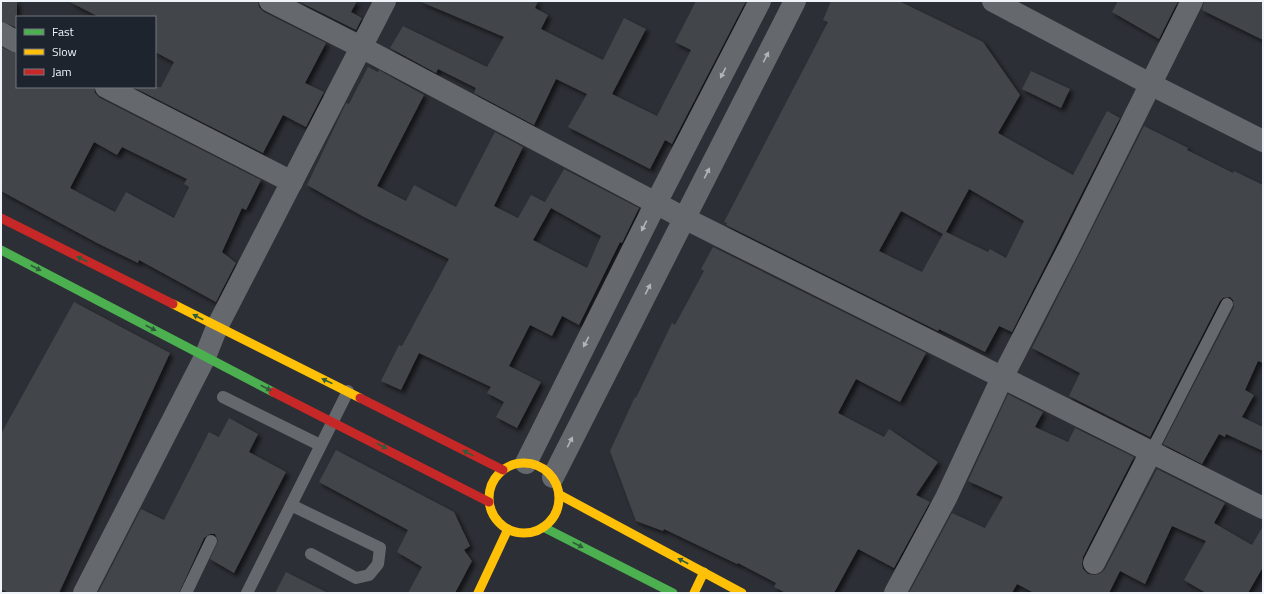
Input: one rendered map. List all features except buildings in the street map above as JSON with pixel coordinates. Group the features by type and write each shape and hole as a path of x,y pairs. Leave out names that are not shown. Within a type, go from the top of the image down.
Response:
{"street":[{"path":"270,1 361,47 684,218 1263,508"},
{"path":"84,593 385,1"},
{"path":"526,463 656,203 760,1"},
{"path":"742,593 556,486 538,465 526,463 514,464 503,470 495,478 490,490 489,502 493,514 500,523 508,529 520,533 532,532 543,527 553,518 558,507 556,486 634,316 794,1"},
{"path":"993,1 1150,84 1263,141"},
{"path":"895,593 946,498 1002,378 1071,244 1192,1"},
{"path":"1,34 16,42"},
{"path":"108,88 292,182"},
{"path":"1,218 503,470"},
{"path":"1,250 205,357 332,420 489,502"},
{"path":"606,302 634,316"},
{"path":"1094,563 1151,452"},
{"path":"543,527 673,593"},
{"path":"478,593 508,529"},
{"path":"694,593 704,572"}],"lane":[{"path":"1151,452 1227,304"},
{"path":"247,593 332,420 348,391"},
{"path":"224,398 320,445"},
{"path":"291,505 380,548 378,564 369,575 356,578 311,554"},
{"path":"186,593 211,541"}],"traffic: fast":[{"path":"1,250 273,392"},
{"path":"543,527 673,593"}],"traffic: slow":[{"path":"173,304 360,398"},
{"path":"524,463 537,466 549,473 556,485 559,498 556,511 549,523 537,530 524,533 511,530 499,523 492,511 489,498 492,485 499,473 511,466 524,463"},
{"path":"560,495 742,593"},
{"path":"478,593 508,529"},
{"path":"694,593 704,572"}],"traffic: jam":[{"path":"1,218 173,304"},
{"path":"273,392 489,502"},
{"path":"360,398 503,470"}]}
